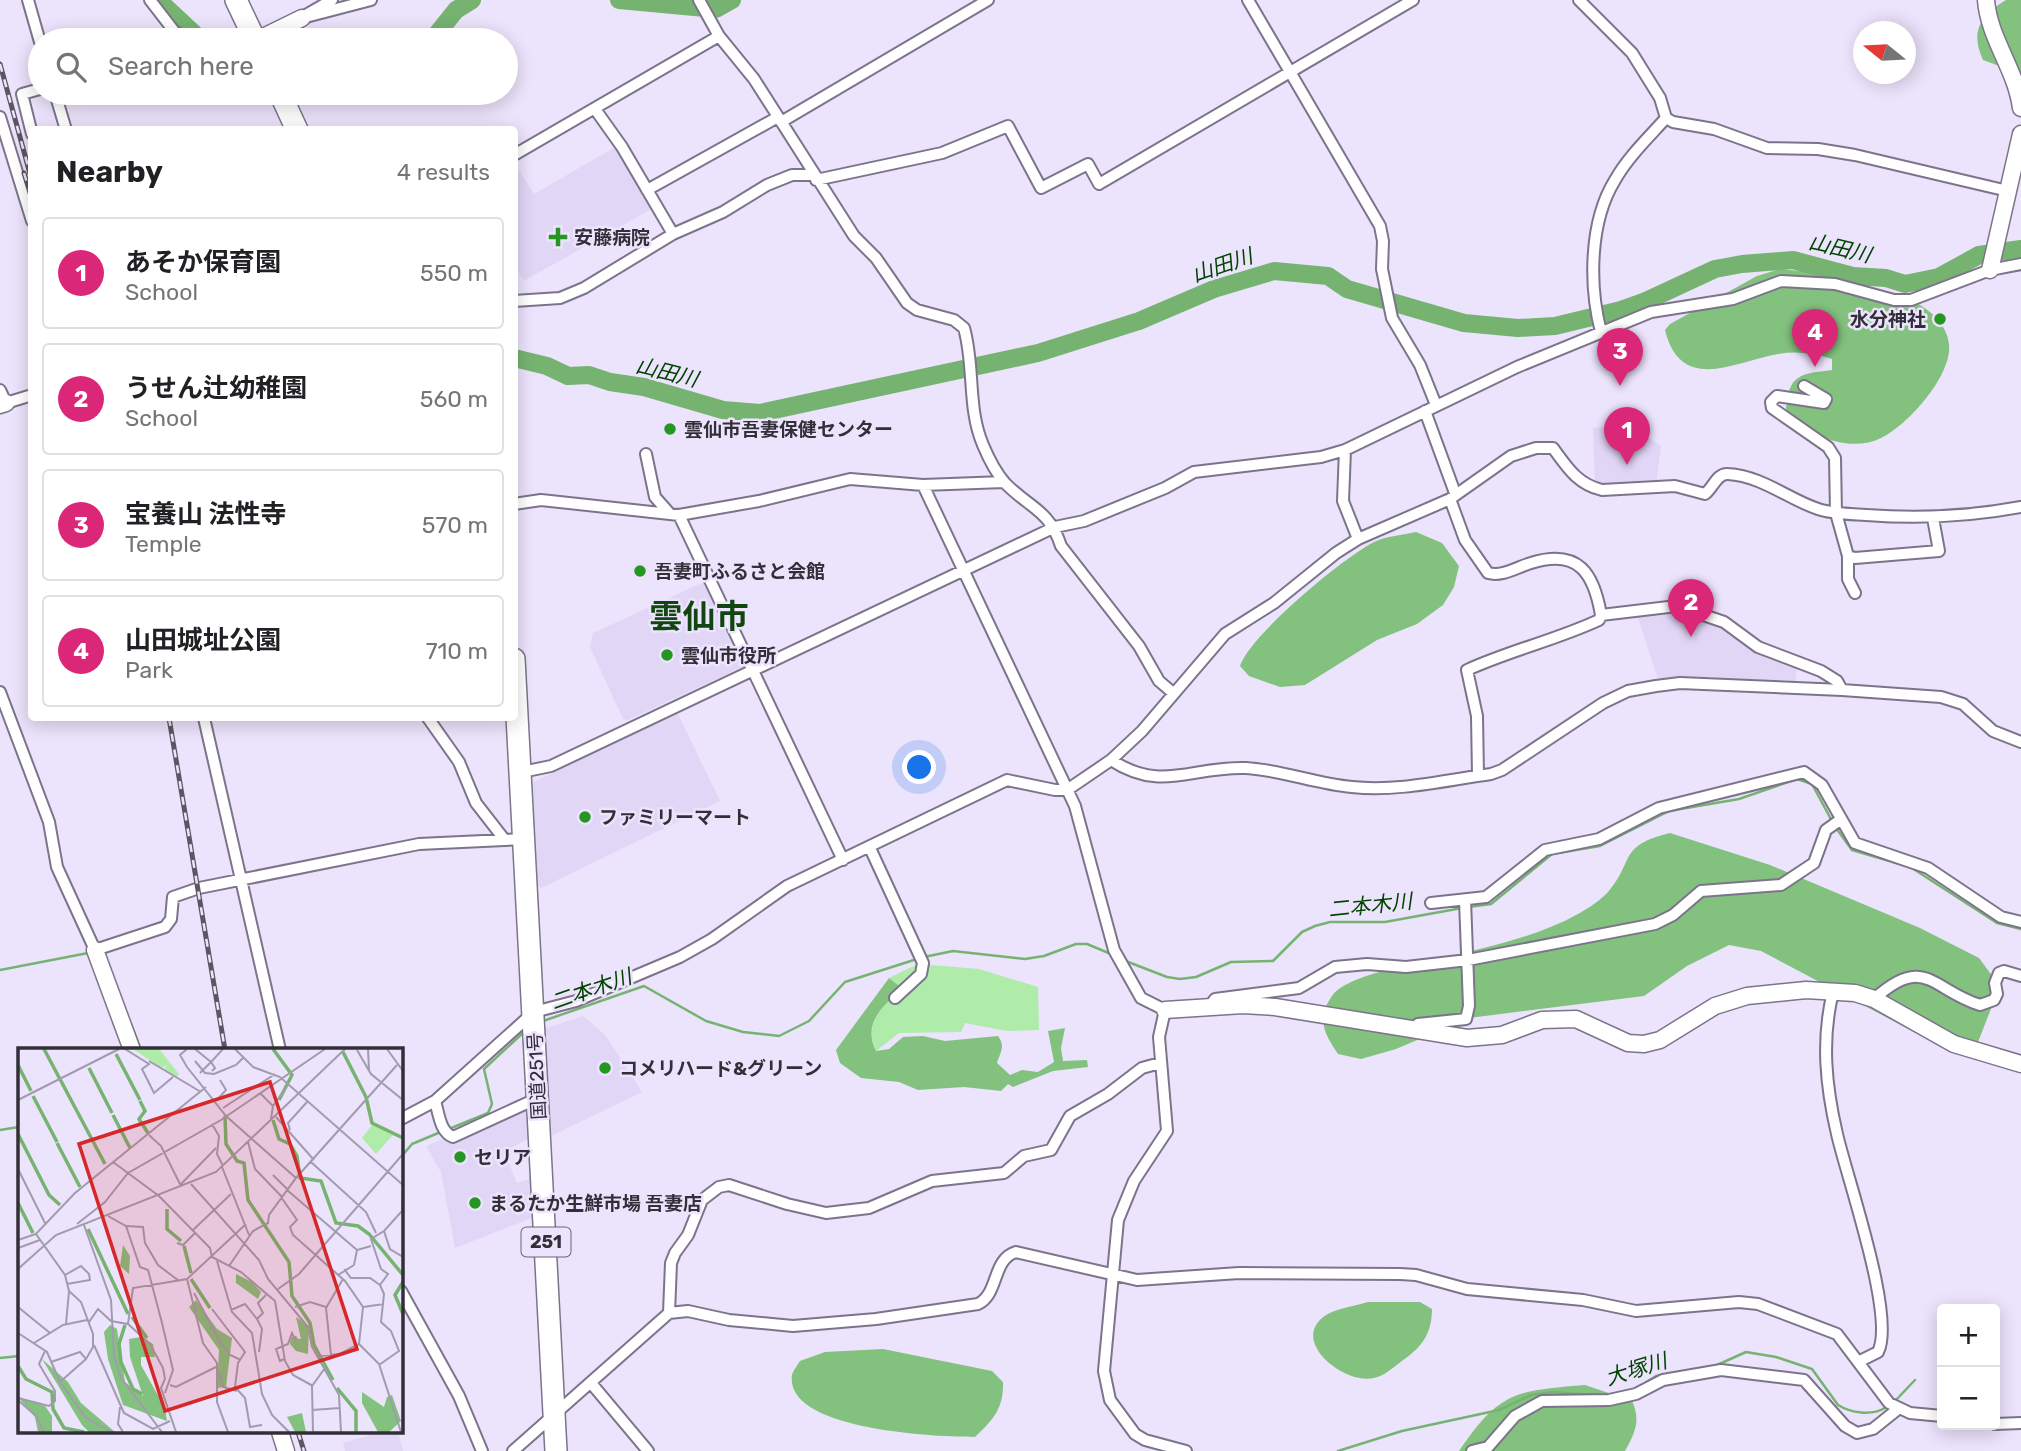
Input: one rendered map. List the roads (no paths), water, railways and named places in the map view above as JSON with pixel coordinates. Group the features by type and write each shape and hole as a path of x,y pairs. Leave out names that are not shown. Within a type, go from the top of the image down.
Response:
{"highway":[{"path":"236,0 250,28"},
{"path":"286,105 295,126"},
{"name":"国道251号","path":"518,716 522,772 514,839 534,1021 556,1451"}],"street":[{"path":"28,0 36,28"},
{"path":"150,0 172,28"},
{"path":"281,28 332,0"},
{"path":"302,18 371,0"},
{"path":"647,190 779,119 988,0"},
{"path":"1248,0 1344,162 1356,190 1380,226 1384,282 1392,318 1420,365 1436,405"},
{"path":"518,301 560,298 584,288 673,234 723,212 781,178 815,177 942,153 1008,126 1041,188 1088,164 1099,184 1413,0"},
{"path":"1579,0 1632,53 1660,98 1666,118 1672,122 1714,129 1767,148 1818,149 1855,155 2008,191"},
{"path":"1986,0 1992,29 2017,82 2021,108"},
{"path":"702,5 719,36 754,79 854,236 876,258 907,303 917,310 961,324 968,354 975,420 984,446 1004,482 1047,516 1055,527 1061,546 1139,646 1158,681 1172,692"},
{"path":"518,153 719,36"},
{"path":"28,92 22,94 30,126"},
{"path":"59,105 65,126"},
{"path":"595,109 673,234"},
{"path":"0,117 28,208"},
{"path":"1600,328 1596,306 1596,239 1613,183 1625,163 1666,118"},
{"path":"1990,267 2021,134"},
{"path":"522,772 551,766 1055,527 1084,521 1166,488 1194,472 1321,457 1345,450 1600,328 1651,312 1733,299 1781,281 1835,284 1894,300 1911,300 1990,267 2021,264"},
{"path":"1804,386 1823,394 1826,398 1824,403 1777,396 1771,402 1772,408 1832,452 1837,465 1836,513 1848,556 1848,579 1855,593"},
{"path":"2,399 28,396"},
{"path":"1425,411 1465,540 1484,571 1498,575 1543,560 1571,562 1587,571 1594,581 1601,615 1599,620 1560,638 1496,657 1467,670 1477,716 1478,776"},
{"path":"402,1118 435,1101 534,1021 680,957 712,939 787,887 1007,780 1055,790 1068,790 1111,760 1142,731 1172,692 1237,624 1274,603 1336,553 1452,496 1511,456 1547,447 1553,448 1569,471 1582,481 1602,490 1675,486 1705,494 1719,477 1729,474 1772,486 1818,509 1836,513 1896,519 1933,519 2021,507"},
{"path":"1345,450 1343,501 1358,540"},
{"path":"646,454 655,497 674,514 753,669 844,860"},
{"path":"518,504 541,500 674,514 759,501 832,481 869,478 923,485 1004,482"},
{"path":"923,485 1075,806 1114,950 1141,998 1165,1010 1210,1006 1275,1007 1414,1030 1483,1038 1559,1018 1576,1019 1628,1043 1644,1044 1660,1040 1715,1006 1748,996 1806,990 1855,993 1874,999 1954,1044 2021,1064"},
{"path":"1848,556 1855,558 1938,551 1933,519"},
{"path":"1601,615 1677,606 1724,622 1758,647 1821,671 1837,681 1842,690"},
{"path":"1111,760 1132,773 1149,778 1215,768 1248,768 1354,788 1390,788 1478,776 1502,770 1603,703 1628,691 1680,683 1842,690 1953,699 1993,731 2021,742"},
{"path":"0,692 49,822 57,867 95,950 131,1048"},
{"path":"205,721 280,1048"},
{"path":"430,721 460,762 476,803 514,839"},
{"path":"1431,903 1465,905 1493,893 1537,855 1554,846 1599,839 1675,803 1795,772 1810,774 1817,779 1835,822 1854,843 1928,868 2001,918 2021,922"},
{"path":"1210,1006 1214,999 1299,988 1335,967 1367,964 1406,967 1468,960 1655,924 1673,915 1701,891 1781,885 1814,863 1835,822"},
{"path":"95,950 165,927 171,919 171,901 176,894 242,878 419,844 514,839"},
{"path":"870,848 920,957 921,974 895,998"},
{"path":"1414,1030 1418,1024 1465,1021 1469,1006 1465,905"},
{"path":"1874,999 1898,980 1911,977 1928,978 1980,1005 1994,1000 1999,974 2004,971 2021,976"},
{"path":"1833,992 1826,1025 1828,1083 1883,1327 1878,1352 1858,1362"},
{"path":"1165,1010 1159,1037 1167,1131 1125,1199 1118,1220 1104,1371 1110,1401 1135,1434 1145,1440 1186,1451"},
{"path":"670,1313 671,1263 688,1235 702,1200 711,1191 729,1185 786,1205 826,1213 869,1208 932,1181 996,1175 1010,1170 1024,1156 1051,1150 1070,1116 1108,1094 1142,1068 1160,1063"},
{"path":"435,1101 444,1129 453,1137 538,1098"},
{"path":"513,1451 670,1313 688,1311 743,1322 793,1326 876,1319 978,1304 987,1297 1005,1258 1016,1252 1112,1272 1137,1280 1239,1273 1416,1275 1468,1289 1583,1300 1636,1311 1740,1301 1758,1304 1837,1334 1898,1409 1937,1415"},
{"path":"402,1293 459,1396 482,1451"},
{"path":"743,1322 749,1327 796,1332"},
{"path":"1472,1451 1488,1447 1515,1416 1542,1401 1609,1400 1636,1394 1663,1380 1721,1370 1804,1380 1845,1426 1857,1433 1873,1429 1898,1409"},
{"path":"591,1383 648,1451"},
{"path":"2000,1424 2021,1423"},
{"path":"281,1434 286,1451"}],"waterway":[{"path":"158,0 188,28"},
{"path":"442,28 456,10 472,0"},
{"path":"619,0 716,9 732,0"},
{"name":"山田川","path":"518,359 547,366 568,376 589,375 610,382 644,387 723,410 760,413 1038,353 1139,321 1214,289 1274,271 1328,276 1347,289 1464,323 1518,328 1555,326 1621,310 1715,269 1742,264 1793,260 1853,276 1886,278 1905,284 1939,277 1979,255 2021,249"},
{"name":"二本木川","path":"1468,907 1491,904 1552,854 1600,846 1669,811 1739,799 1797,779 1812,784 1833,823"},
{"name":"二本木川","path":"1836,828 1852,850 1903,865"},
{"name":"二本木川","path":"1912,868 1997,923 2021,929"},
{"name":"二本木川","path":"1123,960 1167,977 1196,977 1231,962 1273,961 1302,932 1330,922 1385,922 1462,908"},
{"name":"二本木川","path":"924,957 953,951 1025,959 1044,956 1076,944 1087,944 1111,954"},
{"path":"0,970 88,953"},
{"name":"二本木川","path":"543,1021 644,986 706,1021 743,1032 779,1036 809,1021 845,982 917,959"},
{"path":"131,1024 140,1048"},
{"name":"二本木川","path":"449,1129 488,1113 492,1104 484,1069 525,1031"},
{"path":"0,1130 18,1127"},
{"name":"二本木川","path":"402,1156 412,1144 443,1131"},
{"name":"大塚川","path":"1715,1366 1746,1352 1776,1357 1812,1369 1843,1408 1867,1413 1885,1408"},
{"name":"二本木川","path":"0,1358 18,1356"},
{"name":"大塚川","path":"1645,1383 1656,1376 1674,1373"},
{"name":"大塚川","path":"1895,1401 1915,1380"},
{"name":"大塚川","path":"1338,1451 1402,1431 1499,1410 1531,1395 1552,1392 1592,1395"}],"railway":[{"path":"0,64 28,166"},
{"path":"24,173 28,186"},
{"path":"170,721 225,1048"},
{"path":"299,1434 304,1451"}],"place":[{"name":"安藤病院","path":"558,237"},
{"name":"水分神社","path":"1940,319"},
{"name":"山田城址公園","path":"1815,367"},
{"name":"宝養山 法性寺","path":"1620,386"},
{"name":"雲仙市吾妻保健センター","path":"670,429"},
{"name":"あそか保育園","path":"1627,465"},
{"name":"吾妻町ふるさと会館","path":"640,571"},
{"name":"うせん辻幼稚園","path":"1691,637"},
{"name":"雲仙市役所","path":"667,655"},
{"name":"ファミリーマート","path":"585,817"},
{"name":"コメリハード&グリーン","path":"605,1068"},
{"name":"セリア","path":"460,1157"},
{"name":"まるたか生鮮市場 吾妻店","path":"475,1203"}],"district":[{"name":"雲仙市","path":"699,616"}]}
